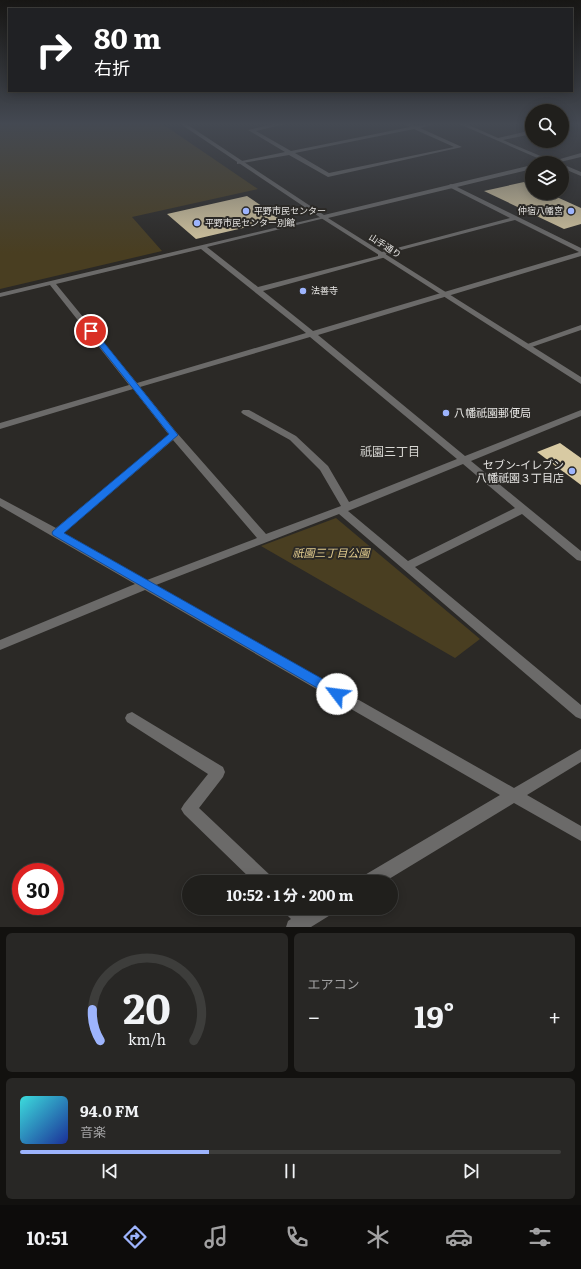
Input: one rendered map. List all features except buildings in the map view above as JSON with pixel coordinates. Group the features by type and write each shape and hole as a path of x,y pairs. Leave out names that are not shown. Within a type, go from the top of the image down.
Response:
{"street":[{"name":"山手通り","path":"244,166 581,382"},
{"path":"314,166 328,175 369,166"},
{"path":"0,295 525,169"},
{"path":"569,169 581,174"},
{"path":"451,186 581,252"},
{"path":"257,290 516,218"},
{"path":"203,247 312,334 581,557"},
{"path":"0,426 446,295 581,252"},
{"path":"52,283 174,435 264,539"},
{"path":"526,346 581,327"},
{"path":"246,412 293,438 324,468 343,509 407,566 581,712"},
{"path":"0,645 147,584 343,509 581,413"},
{"path":"57,533 174,435"},
{"path":"0,501 581,834"},
{"path":"407,566 523,509"},
{"path":"132,718 218,772 189,809 258,875"},
{"path":"381,875 581,756"},
{"path":"299,924 314,915"}],"green space":[{"path":"0,166 225,166 258,189 132,217 162,251 0,289"},
{"name":"祇園三丁目公園","path":"336,518 480,639 455,658 261,546"}],"place":[{"name":"平野市民センター","path":"246,211"},
{"name":"仲宿八幡宮","path":"571,211"},
{"name":"平野市民センター別館","path":"197,223"},
{"name":"法善寺","path":"303,291"},
{"name":"八幡祇園郵便局","path":"446,413"},
{"name":"セブン-イレブン 八幡祇園３丁目店","path":"572,471"}],"district":[{"name":"祇園三丁目","path":"390,452"}],"route":[{"path":"91,331 174,435 57,533 337,694"}]}
